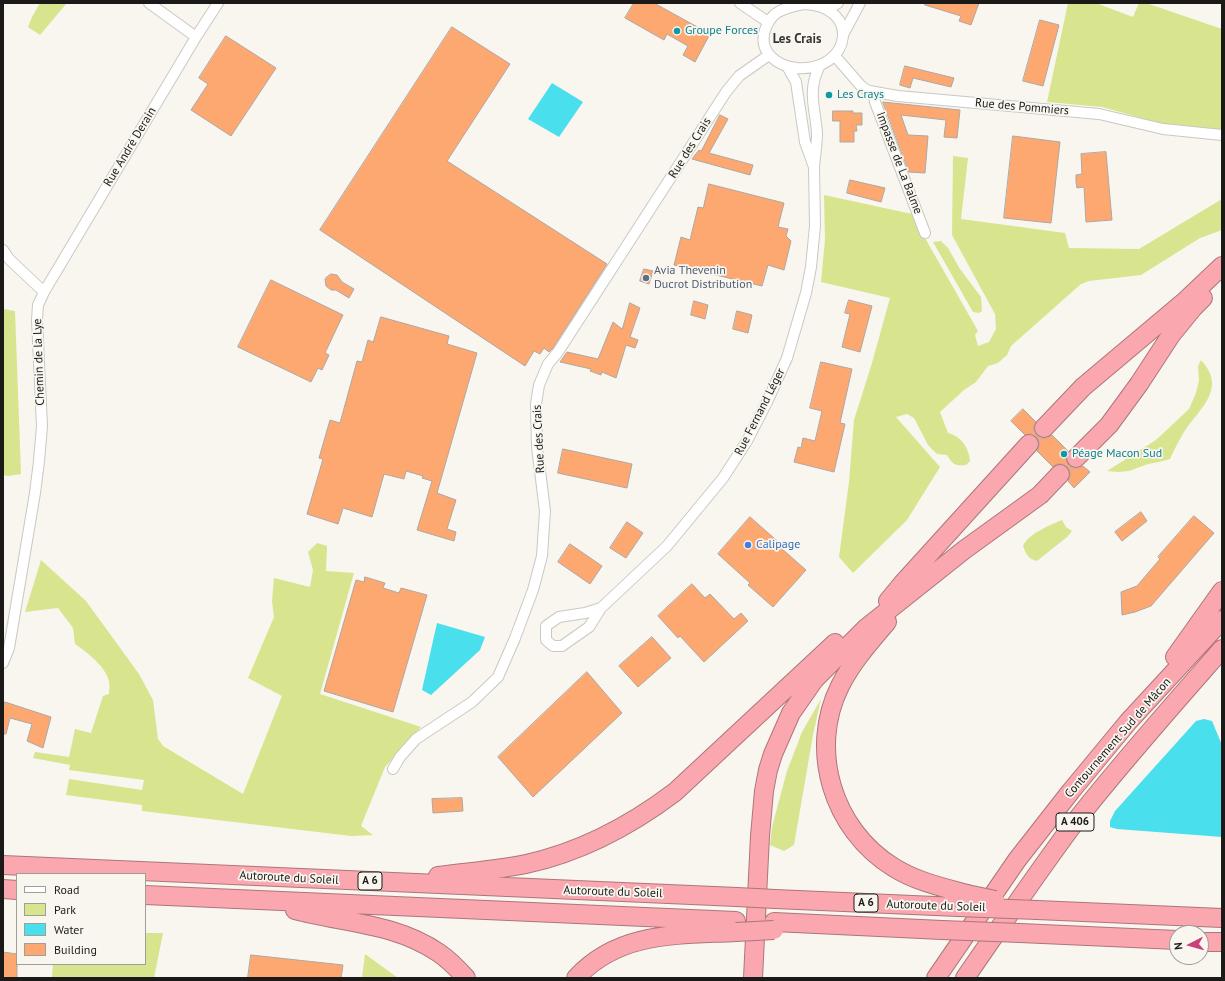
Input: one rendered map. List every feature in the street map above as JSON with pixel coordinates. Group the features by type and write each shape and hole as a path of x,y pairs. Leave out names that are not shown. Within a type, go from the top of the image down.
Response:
{"highway":[{"path":"1044,428 1084,387 1184,302 1222,266"},
{"path":"1076,458 1109,425 1139,384 1171,335 1193,308 1222,280"},
{"path":"753,978 762,811 765,784 773,754 791,713 814,680 909,585 1029,444"},
{"path":"387,882 526,864 576,849 623,828 650,811 675,792 811,665 909,585 964,550 1040,494 1060,474"},
{"path":"909,585 860,655 840,687 828,723 826,742 827,768 833,791 842,814 856,834 872,852 894,868 914,878 937,886 962,900"},
{"path":"1128,722 1140,699 1184,645 1222,591"},
{"name":"Contournement Sud de Mâcon","path":"936,978 1017,860 1071,791 1128,722 1222,620"},
{"name":"Contournement Sud de Mâcon","path":"964,978 1075,823 1155,724 1222,648"},
{"path":"1198,676 1222,654"},
{"name":"Autoroute du Soleil","path":"3,865 775,899 962,900 1037,910 1222,918"},
{"path":"3,889 16,890"},
{"name":"Autoroute du Soleil","path":"146,895 251,899 736,926 864,926 1169,940"},
{"path":"251,899 305,913 372,925 397,932 439,953 466,978"},
{"path":"576,978 593,961 613,950 631,943 660,936 736,926"},
{"path":"1209,942 1222,942"}],"street":[{"path":"149,3 196,37"},
{"name":"Rue André Derain","path":"44,292 196,37 218,3"},
{"path":"740,3 768,22"},
{"path":"827,9 838,3"},
{"path":"844,33 839,21 827,9 812,5 793,4 777,13 768,22 764,33 764,46 769,55 777,62 786,66 803,68 825,63 835,56 842,46 844,33 860,3"},
{"name":"Rue des Crais","path":"393,769 400,757 416,739 472,702 498,677 515,638 533,590 542,556 545,512 537,447 536,404 539,385 548,364 558,352 726,92 740,76 769,55"},
{"name":"Rue des Pommiers","path":"835,56 861,86 875,92 898,96 1099,114 1163,130 1222,135"},
{"name":"Rue Fernand Léger","path":"601,608 585,613 559,617 546,626 546,640 553,646 562,646 590,627 601,608 667,546 723,478 747,441 768,400 786,358 806,293 811,267 815,226 814,167 817,133 812,93 813,82 820,65"},
{"name":"Rue Fernand Léger","path":"786,66 796,82 805,142 814,167"},
{"name":"Impasse de La Balme","path":"875,92 875,102 925,233"},
{"path":"3,250 6,259 44,292"},
{"name":"Chemin de la Lye","path":"3,663 9,648 35,492 42,426 37,320 38,305 44,292"}],"green space":[{"path":"40,3 67,3 40,35 28,27"},
{"path":"1068,3 1096,3 1133,17 1139,3 1146,3 1222,29 1222,130 1163,124 1102,107 1047,102"},
{"path":"953,156 968,158 961,219 1065,233 1069,248 1139,249 1222,199 1222,230 1200,238 1141,275 1089,281 1081,284 1011,346 1007,355 998,363 988,366 976,382 964,390 940,412 948,433 957,437 966,447 970,461 966,465 955,464 947,455 937,454 928,445 914,418 907,414 896,417 940,467 907,520 853,573 839,557 849,482 854,420 890,298 821,282 825,240 824,195 912,214 978,331 975,335 978,346 989,342 996,329 995,314 952,235"},
{"path":"941,241 948,248 960,269 981,297 982,311 979,313 973,312 933,242"},
{"path":"3,309 15,311 21,474 8,476 3,475"},
{"path":"1201,360 1208,369 1211,378 1212,387 1210,394 1201,410 1183,434 1170,459 1148,464 1129,471 1107,471 1156,440 1189,409 1196,393 1199,380 1198,366"},
{"path":"1062,520 1066,527 1072,531 1067,537 1037,561 1029,557 1023,546 1026,542 1040,530"},
{"path":"317,543 327,546 326,571 354,573 320,694 421,727 385,767 361,826 373,835 351,836 142,811 142,805 66,795 69,779 142,790 144,780 69,770 70,765 33,758 35,752 69,757 75,729 91,733 103,696 109,694 109,681 107,675 100,665 75,644 73,628 58,608 25,612 41,560 86,601 139,674 153,700 158,739 163,746 243,794 282,696 248,678 274,617 272,601 274,578 310,587 313,570 308,552"},
{"path":"821,699 813,735 794,845 784,851 770,845 772,827 787,771 802,732"},
{"path":"146,933 163,933 154,978 52,978 53,965 146,965"},
{"path":"365,954 398,978 362,978"}],"water":[{"path":"552,83 583,102 559,137 528,119"},
{"path":"437,623 485,637 480,650 431,695 422,690"},
{"path":"1204,719 1212,721 1222,745 1222,837 1117,829 1110,827 1110,821 1115,811 1196,721"}],"building":[{"name":"Groupe Forces","path":"634,3 654,3 710,34 695,62 683,55 688,46 667,34 664,40 625,18"},
{"path":"925,3 979,3 971,25 959,21 961,16 925,5"},
{"path":"1040,20 1059,25 1043,86 1023,81"},
{"path":"452,27 510,64 447,161 607,264 553,348 549,352 544,348 540,354 534,351 525,366 320,230"},
{"path":"226,36 276,68 231,136 191,110 208,84 199,78"},
{"path":"905,66 954,78 951,87 913,78 910,88 900,85"},
{"path":"883,102 960,110 957,138 944,137 946,120 901,115 908,135 928,136 925,173 909,172"},
{"path":"833,111 853,111 853,113 862,113 862,125 856,125 857,131 854,131 854,142 840,142 840,121 833,121"},
{"path":"720,115 728,119 709,153 753,165 750,175 692,159 699,150 701,151"},
{"path":"1013,136 1060,142 1051,223 1004,218"},
{"path":"1106,152 1112,220 1086,222 1084,187 1077,188 1076,182 1076,175 1082,174 1081,154"},
{"path":"850,180 885,188 881,202 847,193"},
{"path":"709,184 784,203 778,227 788,229 786,236 791,241 784,270 768,265 762,286 674,265 681,237 690,240 698,207 703,208"},
{"path":"644,269 653,271 649,284 640,281"},
{"path":"331,274 337,275 342,282 354,289 349,298 336,290 331,290 326,286 325,279"},
{"path":"271,280 343,315 325,353 329,355 322,370 318,368 311,382 238,347"},
{"path":"849,300 872,306 860,352 842,347 850,314 845,313"},
{"path":"694,301 708,305 705,319 691,315"},
{"path":"630,303 640,308 630,337 638,340 635,348 626,345 616,378 602,372 601,375 590,371 591,369 560,362 567,352 598,359 613,322 622,329"},
{"path":"737,311 752,315 748,333 733,329"},
{"path":"381,317 449,336 447,344 477,353 437,493 456,500 447,529 456,532 454,541 417,530 432,481 422,478 423,476 406,471 404,479 384,474 372,517 343,508 338,524 307,514 323,459 319,458 330,420 340,423 357,361 362,362 368,340 373,342"},
{"path":"821,362 852,369 840,423 845,424 834,472 794,462 798,447 801,448 803,438 815,441 822,411 810,408"},
{"path":"1023,409 1036,422 1034,431 1037,436 1047,438 1052,435 1068,451 1066,460 1069,466 1078,468 1083,466 1090,472 1074,488 1068,481 1070,471 1067,467 1062,464 1057,464 1053,467 1037,451 1039,441 1036,437 1031,434 1025,435 1011,421"},
{"path":"563,449 632,464 627,488 558,473"},
{"path":"1141,512 1147,521 1122,541 1115,532"},
{"path":"1194,516 1214,533 1151,606 1122,615 1121,592 1137,586 1160,559 1158,557"},
{"path":"750,517 783,546 781,548 806,570 773,607 748,585 750,583 718,554"},
{"path":"627,522 643,533 626,558 610,548"},
{"path":"570,544 602,566 590,584 558,562"},
{"path":"365,577 385,583 383,588 399,593 401,588 427,595 393,712 324,691 356,580 364,582"},
{"path":"692,584 705,598 710,594 734,619 741,613 748,621 704,662 680,636 678,638 658,616"},
{"path":"652,637 671,658 638,687 619,666"},
{"path":"587,672 622,713 533,797 498,757"},
{"path":"5,702 51,717 43,748 27,741 32,724 10,718 6,734 3,734 3,711"},
{"path":"462,798 463,811 433,813 432,799"},
{"path":"3,952 16,954 17,978 3,978"},
{"path":"251,955 343,965 341,978 248,978"}],"place":[{"name":"Groupe Forces","path":"677,31"},
{"name":"Les Crays","path":"829,95"},
{"name":"Avia Thevenin Ducrot Distribution","path":"646,278"},
{"name":"Péage Macon Sud","path":"1064,454"},
{"name":"Calipage","path":"748,545"}],"district":[{"name":"Les Crais","path":"797,39"}]}
